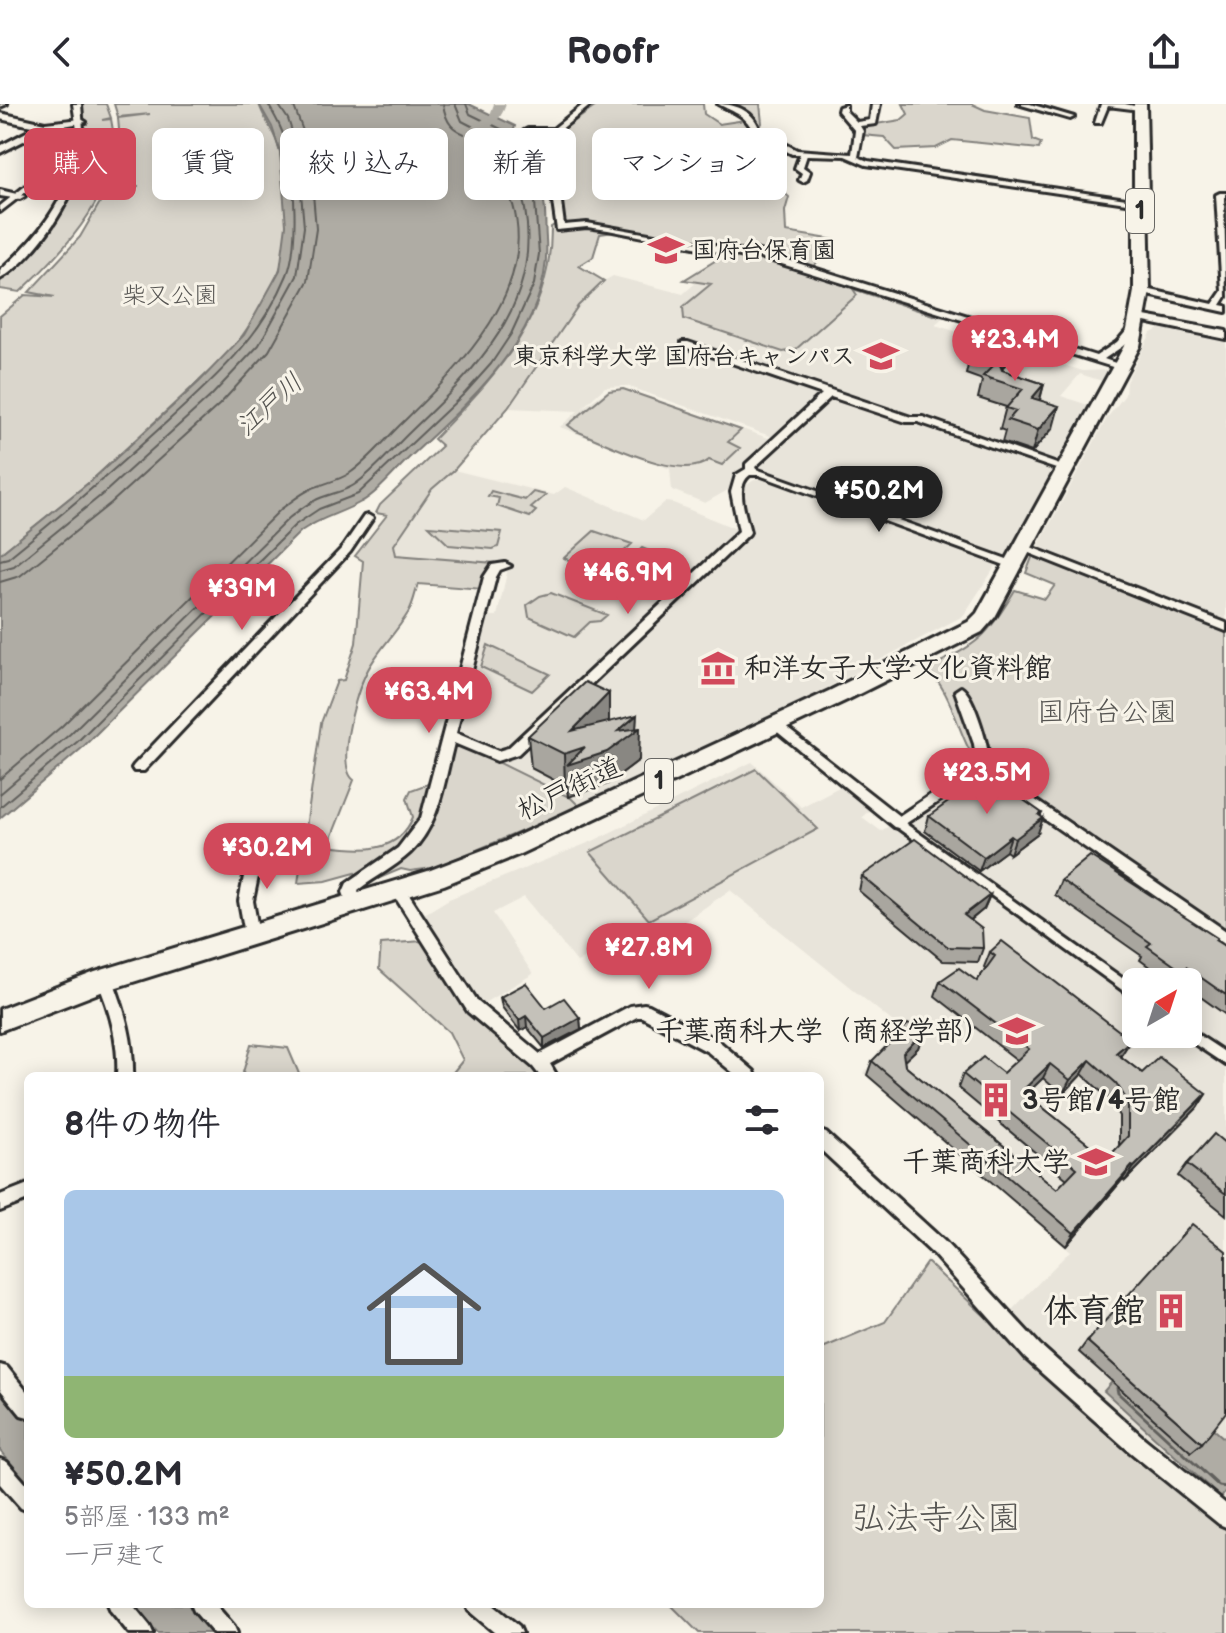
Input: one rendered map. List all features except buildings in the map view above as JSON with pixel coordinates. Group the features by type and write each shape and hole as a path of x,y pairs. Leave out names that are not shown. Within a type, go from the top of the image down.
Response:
{"main road":[{"name":"松戸街道","path":"0,1020 105,980 452,872 546,835 975,627 985,617 1122,367 1138,321 1142,291 1140,106"}],"street":[{"path":"77,104 82,128"},
{"path":"558,128 588,104"},
{"path":"722,104 746,114 759,134 803,155 855,156 866,163 1140,203"},
{"path":"855,124 873,122 876,104"},
{"path":"1022,104 1070,117"},
{"path":"1049,112 1062,104"},
{"path":"1098,121 1106,104 1140,106"},
{"path":"843,107 842,111 859,131 855,156"},
{"path":"0,116 45,126 81,122"},
{"path":"0,150 45,126"},
{"path":"803,155 799,168 806,172 803,180"},
{"path":"0,193 20,196"},
{"path":"0,210 24,193"},
{"path":"1142,291 1221,308 1226,291 1220,195 1226,195"},
{"path":"0,276 52,220 63,200"},
{"path":"556,200 560,228 594,225 750,255 756,253 1122,367"},
{"path":"1099,358 1120,344 1138,321 1165,321 1226,335"},
{"path":"685,344 1066,469"},
{"path":"752,471 750,466 829,393"},
{"path":"448,735 497,756 513,751 745,532 735,488 744,473 752,471 1018,556 1226,627"},
{"path":"139,768 346,550 368,518"},
{"path":"353,902 352,887 416,842 428,819 490,577 496,567 505,566"},
{"path":"961,691 978,738 985,766 983,773"},
{"path":"775,725 899,823 1122,985"},
{"path":"899,823 972,773 983,773 1226,939"},
{"path":"252,934 246,901 257,847"},
{"path":"397,888 473,1007 539,1062 546,1072"},
{"path":"105,980 124,1036 125,1072"},
{"path":"539,1062 635,1011 644,1010 714,1047 743,1072"},
{"path":"1202,1043 1226,1060"},
{"path":"824,1142 939,1248 1033,1352 1137,1445 1226,1517"},
{"path":"0,1203 24,1194"},
{"path":"0,1374 24,1403"},
{"path":"0,1469 24,1496"},
{"path":"121,1608 143,1633"},
{"path":"205,1608 227,1633"},
{"path":"481,1608 512,1633"}],"shaded area":[{"path":"725,257 755,258 947,313 935,325 1083,371 1108,370 1102,381 1080,374 1061,396 1088,405 1056,464 920,417 904,416 683,346 821,392 776,438 627,386 605,387 582,408 608,390 623,388 774,440 740,471 733,487 705,503 672,490 670,469 560,427 578,411 508,408 578,306 604,281 613,276 683,294"},
{"path":"1165,326 1226,340 1226,623 1037,548 1107,418 1125,395 1126,382 1151,333"},
{"path":"830,395 1055,468 1005,556 756,466"},
{"path":"454,470 554,495 565,487 644,520 665,502 673,503 741,531 510,750 497,751 453,732 483,616 497,616 509,564 396,555 394,545 432,489"},
{"path":"768,477 988,558 997,564 963,616 760,723 580,807 571,798 501,762 515,756 748,533 740,489 756,479"},
{"name":"千葉商科大学","path":"752,762 801,807 841,786 871,809 862,817 881,831 892,824 908,835 915,830 910,825 913,819 975,775 1226,947 1226,1509 1129,1433 1008,1314 1070,1251 863,1073 904,1031 730,890 615,970 599,951 577,962 524,897 493,913 533,974 484,1003 468,988 421,916 449,899 593,841"}],"green space":[{"path":"79,104 106,104 111,118 102,120 111,119 112,128 83,128"},
{"name":"柴又公園","path":"114,104 259,104 280,154 280,200 286,200 287,210 283,258 263,303 228,354 92,480 0,554 0,316 25,295 55,297 29,292 80,237 101,200 136,200 136,186 139,186 136,186 136,128 119,128 118,118 150,114 118,117"},
{"path":"599,104 703,104 704,114 719,124 745,120 749,114 731,104 760,104 762,123 759,128 592,128 592,200 787,200 787,195 789,197 785,211 786,232 835,240 812,268 961,313 960,319 933,315 853,289 857,295 795,350 783,352 684,319 683,307 711,284 684,280 734,249 618,227 614,232 600,234 593,257 579,266 604,281 578,306 508,408 454,470 432,489 394,545 396,555 494,563 483,589 418,584 408,613 372,662 351,717 347,762 354,780 328,846 366,849 388,844 398,838 413,817 407,798 411,790 444,778 452,744 459,743 571,798 580,807 433,868 401,869 358,887 355,873 326,881 298,883 321,723 337,681 344,680 356,643 363,561 355,556 387,515 376,513 380,505 442,446 434,439 498,369 530,319 542,291 549,261 551,227 556,224 556,200 576,200 576,128 565,128"},
{"path":"903,104 972,104 985,110 1030,118 1033,140 1041,143 1039,149 952,140 936,148 896,150 884,137 862,135 863,126 901,120 908,114"},
{"path":"65,200 97,200 72,237 20,292 0,289 0,279"},
{"path":"623,389 741,430 728,442 740,448 722,465 709,460 697,466 681,467 625,452 568,425 609,391"},
{"path":"491,491 525,500 533,492 546,495 531,508 536,511 530,517 497,506 499,498 488,496"},
{"path":"429,526 502,532 498,547 493,549 449,545"},
{"path":"594,531 632,544 600,574 564,558"},
{"path":"642,548 684,566 668,581 645,571 641,562 633,557"},
{"name":"国府台公園","path":"1033,555 1226,631 1226,937 984,772 968,747 945,693 927,669 979,639 996,620 1015,590 1045,599 1055,585 1026,573"},
{"path":"551,593 607,615 600,621 590,622 574,637 529,617 527,605"},
{"path":"488,645 550,674 532,691 481,667"},
{"path":"756,769 818,829 649,920 590,852"},
{"path":"423,941 465,1009 538,1072 453,1072 463,1060 449,1032 379,969 381,944"},
{"path":"251,1044 288,1048 298,1072 243,1072"},
{"name":"弘法寺公園","path":"927,1262 1101,1425 1226,1525 1226,1633 699,1633 674,1608 824,1608 824,1347 885,1322"}],"water":[{"name":"江戸川","path":"259,104 469,104 515,126 464,128 464,200 543,200 545,272 536,303 522,333 481,387 380,487 361,502 301,531 82,748 0,818 0,554 92,480 199,382 244,335 280,270 286,225 284,200 448,200 448,128 280,128 280,152 272,127"},
{"path":"1133,1358 1226,1440 1226,1491 1221,1498 1104,1391"},
{"path":"0,1386 24,1414 24,1478 0,1451"},
{"path":"136,1608 192,1608 214,1633 158,1633"}],"waterway":[{"path":"479,128 496,117 500,104"}],"place":[{"name":"国府台保育園","path":"666,250"},
{"name":"東京科学大学 国府台キャンパス","path":"881,356"},
{"name":"和洋女子大学文化資料館","path":"718,668"},
{"name":"千葉商科大学（商経学部）","path":"1017,1031"},
{"name":"3号館/4号館","path":"996,1100"},
{"name":"千葉商科大学","path":"1096,1162"},
{"name":"体育館","path":"1171,1311"}]}
